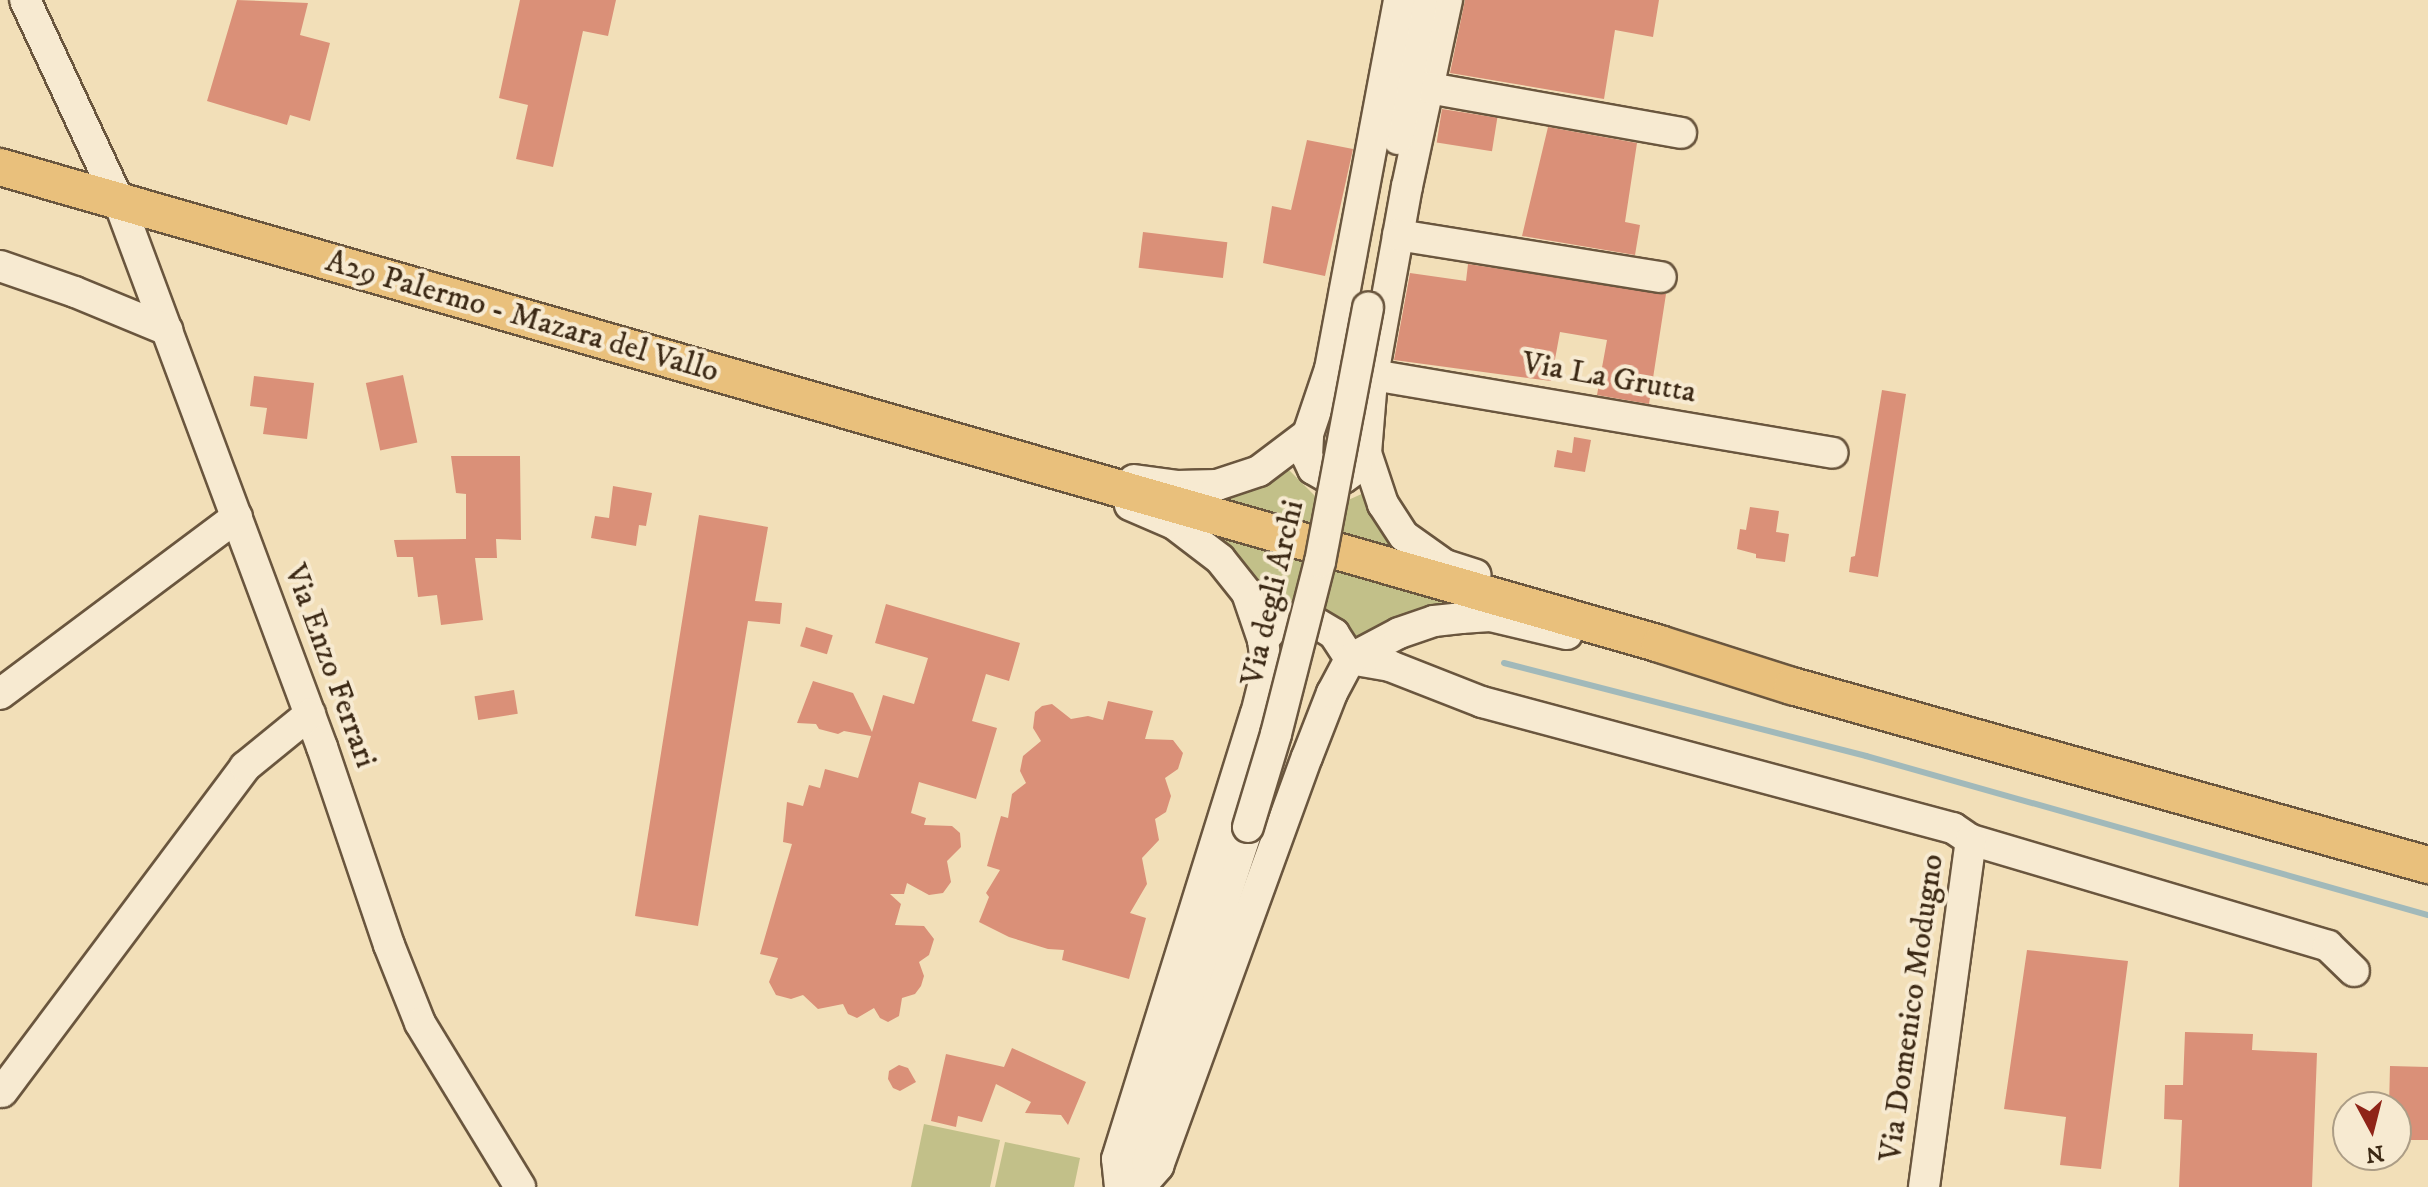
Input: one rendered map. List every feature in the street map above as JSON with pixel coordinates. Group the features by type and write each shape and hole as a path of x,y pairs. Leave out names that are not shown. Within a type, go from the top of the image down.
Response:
{"main road":[{"name":"A29 Palermo - Mazara del Vallo","path":"0,167 1660,644 1807,691 2428,865"}],"street":[{"name":"Via Enzo Ferrari","path":"25,0 119,202 310,714 420,1023 520,1187"},
{"path":"1366,453 1354,472 1343,478 1327,477 1313,469 1307,456 1308,434 1330,369 1399,0"},
{"name":"Via degli Archi","path":"1129,1187 1248,827 1276,734 1320,562 1422,0"},
{"path":"1447,0 1398,235 1373,375 1366,453 1383,504 1404,536 1422,552 1445,565 1575,604 1660,644"},
{"path":"1429,88 1681,133"},
{"path":"1398,235 1661,277"},
{"path":"0,266 75,292 167,330"},
{"name":"Via La Grutta","path":"1373,375 1832,453"},
{"path":"1044,467 1177,486 1217,485 1259,471 1308,434"},
{"path":"1044,467 1174,524 1196,539 1220,559 1247,593 1263,640 1264,681 1256,714 1117,1159 1120,1187"},
{"path":"0,694 237,517"},
{"path":"1140,1187 1158,1166 1307,757 1332,693 1350,659 1399,633 1434,621 1490,616 1566,633 1660,644"},
{"path":"1263,640 1277,624 1291,619 1311,620 1334,634 1350,659 1390,666 1482,702 1953,828 1971,840 2328,946 2354,971"},
{"path":"2,1092 245,767 310,714"},
{"name":"Via Domenico Modugno","path":"1924,1187 1971,840"}],"shaded area":[{"path":"1287,468 1319,500 1346,501 1366,492 1418,557 1209,499 1245,492"},
{"path":"1214,536 1461,606 1356,646 1336,617 1321,609 1266,609"},
{"path":"924,1124 1000,1140 990,1187 911,1187"},
{"path":"1005,1142 1080,1158 1074,1187 995,1187"}],"building":[{"path":"237,0 308,3 300,35 330,43 310,121 290,115 287,125 207,101"},
{"path":"520,0 616,0 608,36 583,31 553,167 516,159 528,105 499,98"},
{"path":"1465,0 1659,0 1653,37 1615,30 1604,99 1450,73"},
{"path":"1442,109 1497,118 1492,151 1437,143"},
{"path":"1548,127 1637,143 1625,222 1640,225 1635,255 1522,236"},
{"path":"1307,140 1353,149 1325,276 1263,263 1272,206 1291,210"},
{"path":"1143,232 1227,242 1223,278 1139,268"},
{"path":"1468,264 1666,294 1649,404 1597,395 1607,340 1560,332 1551,381 1394,360 1410,273 1466,281"},
{"path":"403,375 417,442 380,450 366,383"},
{"path":"254,376 314,383 307,439 263,434 267,408 250,406"},
{"path":"1882,390 1906,394 1878,577 1849,572 1851,557 1855,556"},
{"path":"1574,437 1591,440 1585,472 1554,467 1557,450 1572,453"},
{"path":"451,456 520,456 521,540 496,539 497,558 475,558 483,620 441,625 437,595 418,597 413,557 397,557 394,540 466,539 466,494 456,493"},
{"path":"613,486 652,493 646,526 639,525 636,546 591,538 595,516 609,518"},
{"path":"1750,507 1779,511 1776,532 1789,534 1785,562 1756,558 1756,554 1737,549 1740,529 1746,530"},
{"path":"699,515 768,527 755,601 782,603 780,624 748,621 698,926 635,916"},
{"path":"886,604 1020,643 1009,681 986,674 972,721 997,728 976,799 919,782 911,813 926,818 924,825 952,826 960,833 961,847 947,861 951,882 943,893 929,895 907,883 904,894 890,894 901,904 895,925 924,926 934,939 929,955 919,962 924,976 921,986 915,994 902,998 899,1016 888,1022 880,1018 874,1008 857,1018 848,1014 843,1004 818,1009 803,995 791,999 776,995 769,982 778,958 760,954 792,844 783,842 787,802 803,806 809,785 820,788 825,769 858,778 871,736 844,731 838,734 819,729 816,724 797,723 813,681 853,693 872,732 883,695 914,704 928,658 875,643"},
{"path":"806,627 833,635 827,654 800,646"},
{"path":"514,690 518,714 478,720 474,696"},
{"path":"1108,701 1153,711 1145,739 1173,740 1183,753 1178,769 1165,778 1171,796 1166,812 1155,819 1159,840 1142,858 1147,884 1130,913 1146,918 1129,979 1062,960 1064,950 1048,949 1009,937 979,922 989,897 986,893 1000,870 987,866 1001,816 1008,818 1012,794 1026,783 1020,771 1023,756 1041,741 1033,728 1035,712 1042,706 1052,704 1071,719 1088,716 1103,720"},
{"path":"2027,950 2128,961 2101,1169 2060,1165 2066,1117 2004,1109"},
{"path":"2185,1032 2253,1034 2252,1050 2317,1053 2312,1187 2179,1187 2182,1120 2164,1119 2165,1085 2183,1085"},
{"path":"1012,1048 1086,1082 1068,1125 1061,1115 1025,1113 1031,1102 996,1084 982,1122 958,1116 956,1127 931,1121 946,1054 1004,1067"},
{"path":"899,1065 908,1068 916,1082 900,1091 893,1088 888,1079 889,1071"},
{"path":"2390,1066 2428,1067 2428,1140 2412,1140 2412,1091 2389,1091"}],"waterway":[{"path":"1504,663 1866,756 2428,915"}]}
